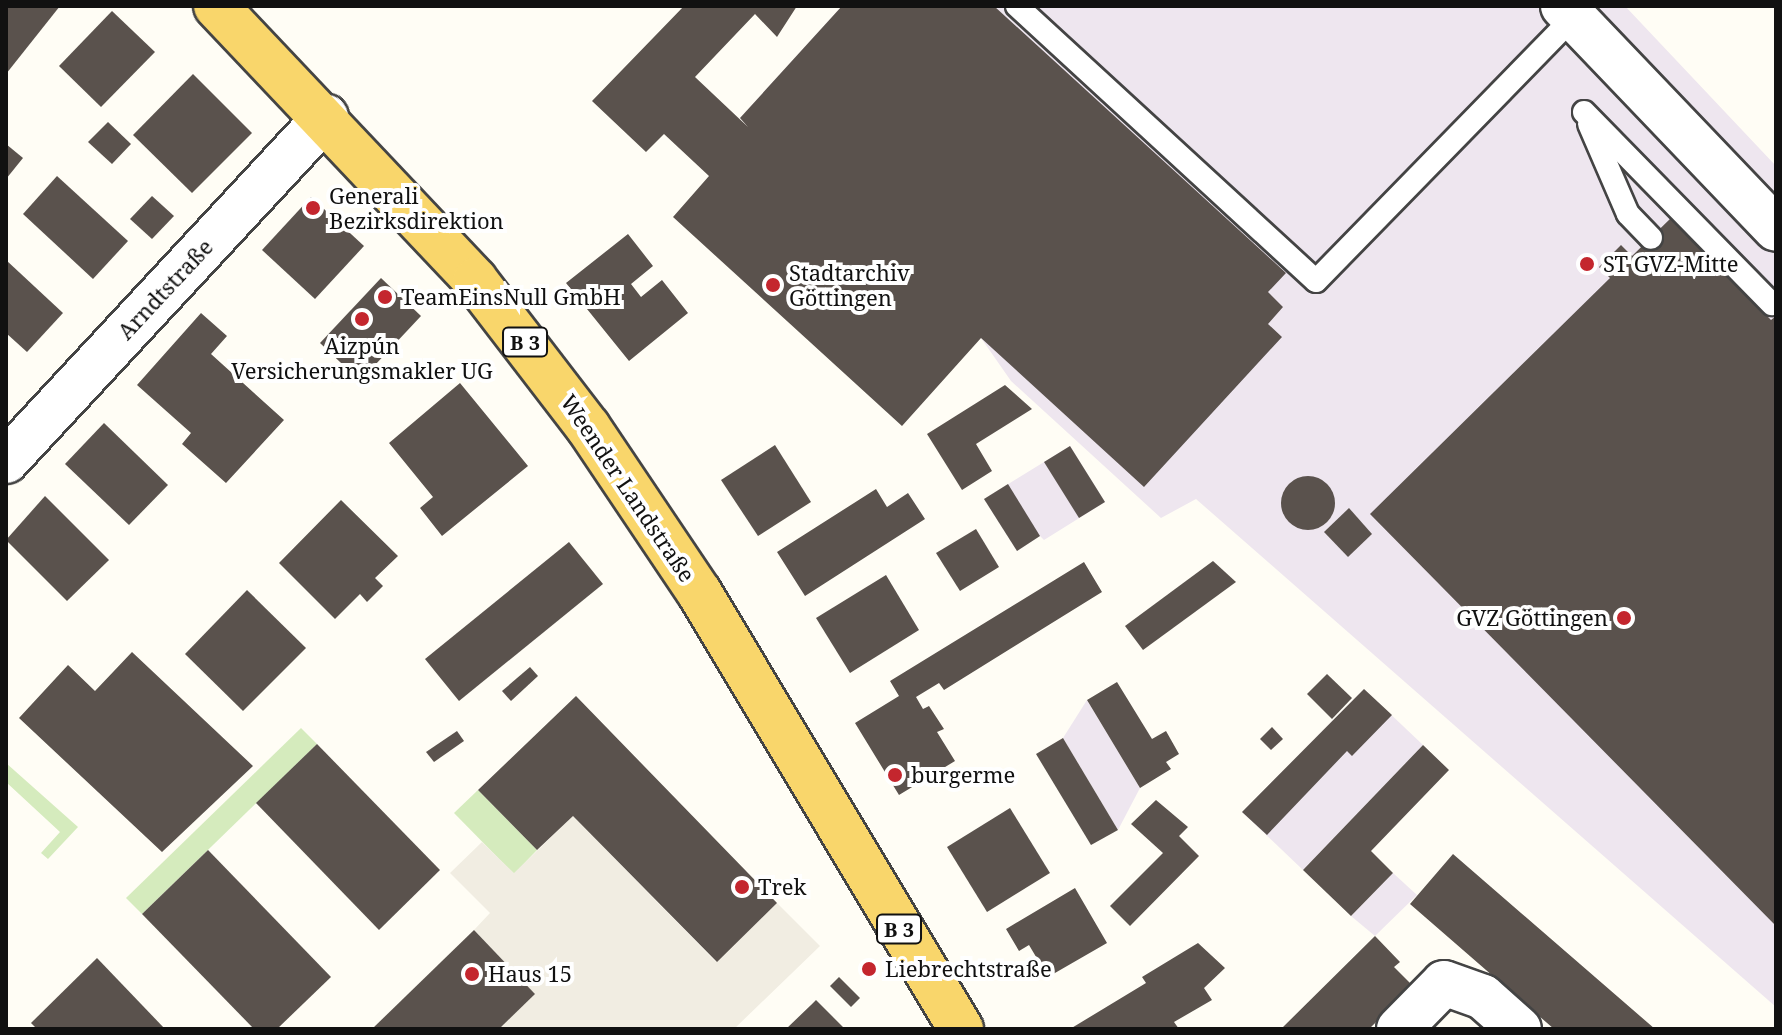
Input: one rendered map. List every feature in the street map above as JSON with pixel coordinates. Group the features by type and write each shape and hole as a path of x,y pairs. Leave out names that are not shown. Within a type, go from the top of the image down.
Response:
{"main road":[{"name":"Weender Landstraße","path":"216,6 326,117 475,280 588,427 721,628 961,1029"}],"street":[{"path":"1569,11 1776,229"},
{"name":"Arndtstraße","path":"6,461 326,117"},
{"path":"1399,1029 1444,983 1483,997 1519,1029"}],"lane":[{"path":"1017,6 1316,281 1569,11"},
{"path":"1651,238 1628,214 1584,112 1772,304"}],"shaded area":[{"path":"842,6 1625,6 1776,166 1776,1007 1196,499 1161,518 1011,381 981,338 752,131 740,118"},
{"path":"1070,446 1105,502 1044,540 1040,536 1017,551 984,499"},
{"path":"1364,689 1423,745 1303,870 1242,812"},
{"path":"1087,700 1140,788 1118,830 1063,738"},
{"path":"573,816 716,962 777,903 820,946 734,1029 499,1029 535,994 474,930 490,913 450,873 482,842 514,873"},
{"path":"1393,873 1417,895 1375,936 1351,916"}],"green space":[{"path":"301,728 317,744 142,914 126,898"},
{"path":"6,763 78,827 48,859 41,853 60,832 6,782"},
{"path":"478,790 537,850 514,874 454,813"}],"building":[{"path":"6,6 60,6 6,74"},
{"path":"684,6 797,6 777,37 755,14 695,77 748,127 740,118 842,6 994,6 1286,273 1268,292 1283,307 1268,324 1282,337 1144,487 981,338 902,426 673,217 709,176 664,134 646,152 592,101"},
{"path":"112,11 155,52 101,107 59,66"},
{"path":"193,74 252,133 192,193 133,135"},
{"path":"108,122 131,144 112,164 88,142"},
{"path":"6,144 23,158 6,179"},
{"path":"57,176 128,241 93,279 23,214"},
{"path":"152,196 174,216 152,239 130,219"},
{"path":"311,197 364,246 315,299 262,250"},
{"name":"GVZ Göttingen","path":"1671,218 1771,320 1776,316 1776,926 1370,514 1610,278 1599,267 1621,245 1632,256"},
{"path":"628,234 653,266 631,284 641,297 662,280 688,313 629,361 566,283"},
{"name":"ST GVZ-Mitte","path":"1586,255 1597,265 1588,273 1578,263"},
{"path":"6,260 63,313 27,352 6,333"},
{"path":"381,278 421,316 360,381 320,343"},
{"path":"201,313 227,336 211,354 284,420 226,483 182,444 191,433 137,385"},
{"path":"460,383 528,466 442,536 420,508 433,497 389,443"},
{"path":"1005,385 1032,409 976,444 992,471 962,490 927,434"},
{"path":"104,423 168,485 129,525 65,464"},
{"path":"775,445 811,502 758,536 721,480"},
{"path":"1070,446 1105,502 1079,518 1044,462"},
{"path":"1308,476 1327,484 1335,503 1327,522 1308,530 1289,522 1281,503 1289,484"},
{"path":"1008,484 1040,536 1017,551 984,499"},
{"path":"876,489 887,507 908,493 925,519 805,596 777,552"},
{"path":"45,496 109,560 67,601 6,540"},
{"path":"341,500 398,556 375,578 383,586 367,602 360,594 335,619 279,563"},
{"path":"1349,508 1372,534 1348,557 1324,532"},
{"path":"976,529 999,567 960,591 936,553"},
{"path":"569,542 603,584 459,701 425,659"},
{"path":"1213,561 1236,582 1143,650 1125,626"},
{"path":"1084,562 1102,592 944,690 939,683 916,697 923,709 929,706 944,729 937,732 955,761 899,795 855,723 899,696 890,681"},
{"path":"886,575 919,630 850,673 816,618"},
{"path":"247,590 306,648 243,711 185,654"},
{"path":"132,652 253,766 162,852 19,718 68,665 95,691"},
{"path":"530,667 538,676 511,701 502,691"},
{"path":"1327,674 1352,698 1332,719 1307,694"},
{"path":"1117,682 1152,739 1166,731 1179,754 1166,762 1171,769 1140,788 1087,700"},
{"path":"1364,689 1392,715 1352,756 1347,751 1267,835 1242,812"},
{"path":"576,696 777,903 717,962 573,816 537,850 478,790"},
{"path":"1272,727 1283,739 1271,750 1260,739"},
{"path":"457,731 464,741 434,762 426,752"},
{"path":"1063,738 1118,830 1091,845 1036,754"},
{"path":"317,744 440,870 379,930 256,803"},
{"path":"1423,745 1449,770 1371,851 1393,873 1351,916 1303,870"},
{"path":"1156,800 1188,827 1179,836 1199,856 1130,926 1110,906 1163,853 1131,824"},
{"path":"1010,808 1050,873 987,912 947,847"},
{"path":"208,850 331,977 277,1029 254,1029 142,914"},
{"path":"1453,854 1655,1029 1554,1029 1410,904"},
{"path":"1075,888 1107,943 1048,977 1029,945 1019,951 1006,929"},
{"name":"Haus 15","path":"474,930 535,994 499,1029 372,1029"},
{"path":"1375,936 1400,962 1394,967 1413,986 1369,1029 1281,1029"},
{"path":"1198,943 1225,968 1204,988 1212,1000 1174,1022 1179,1029 1070,1029 1146,983 1142,977"},
{"path":"97,958 165,1029 37,1029 31,1023"},
{"path":"839,977 860,998 851,1007 830,986"},
{"path":"816,1000 845,1029 786,1029 811,1005"}],"place":[{"name":"Generali Bezirksdirektion","path":"313,208"},
{"name":"ST GVZ-Mitte","path":"1587,264"},
{"name":"Stadtarchiv Göttingen","path":"773,285"},
{"name":"TeamEinsNull GmbH","path":"385,297"},
{"name":"Aizpún Versicherungsmakler UG","path":"362,319"},
{"name":"GVZ Göttingen","path":"1624,618"},
{"name":"burgerme","path":"895,775"},
{"name":"Trek","path":"742,887"},
{"name":"Liebrechtstraße","path":"869,969"},
{"name":"Haus 15","path":"472,974"}]}
